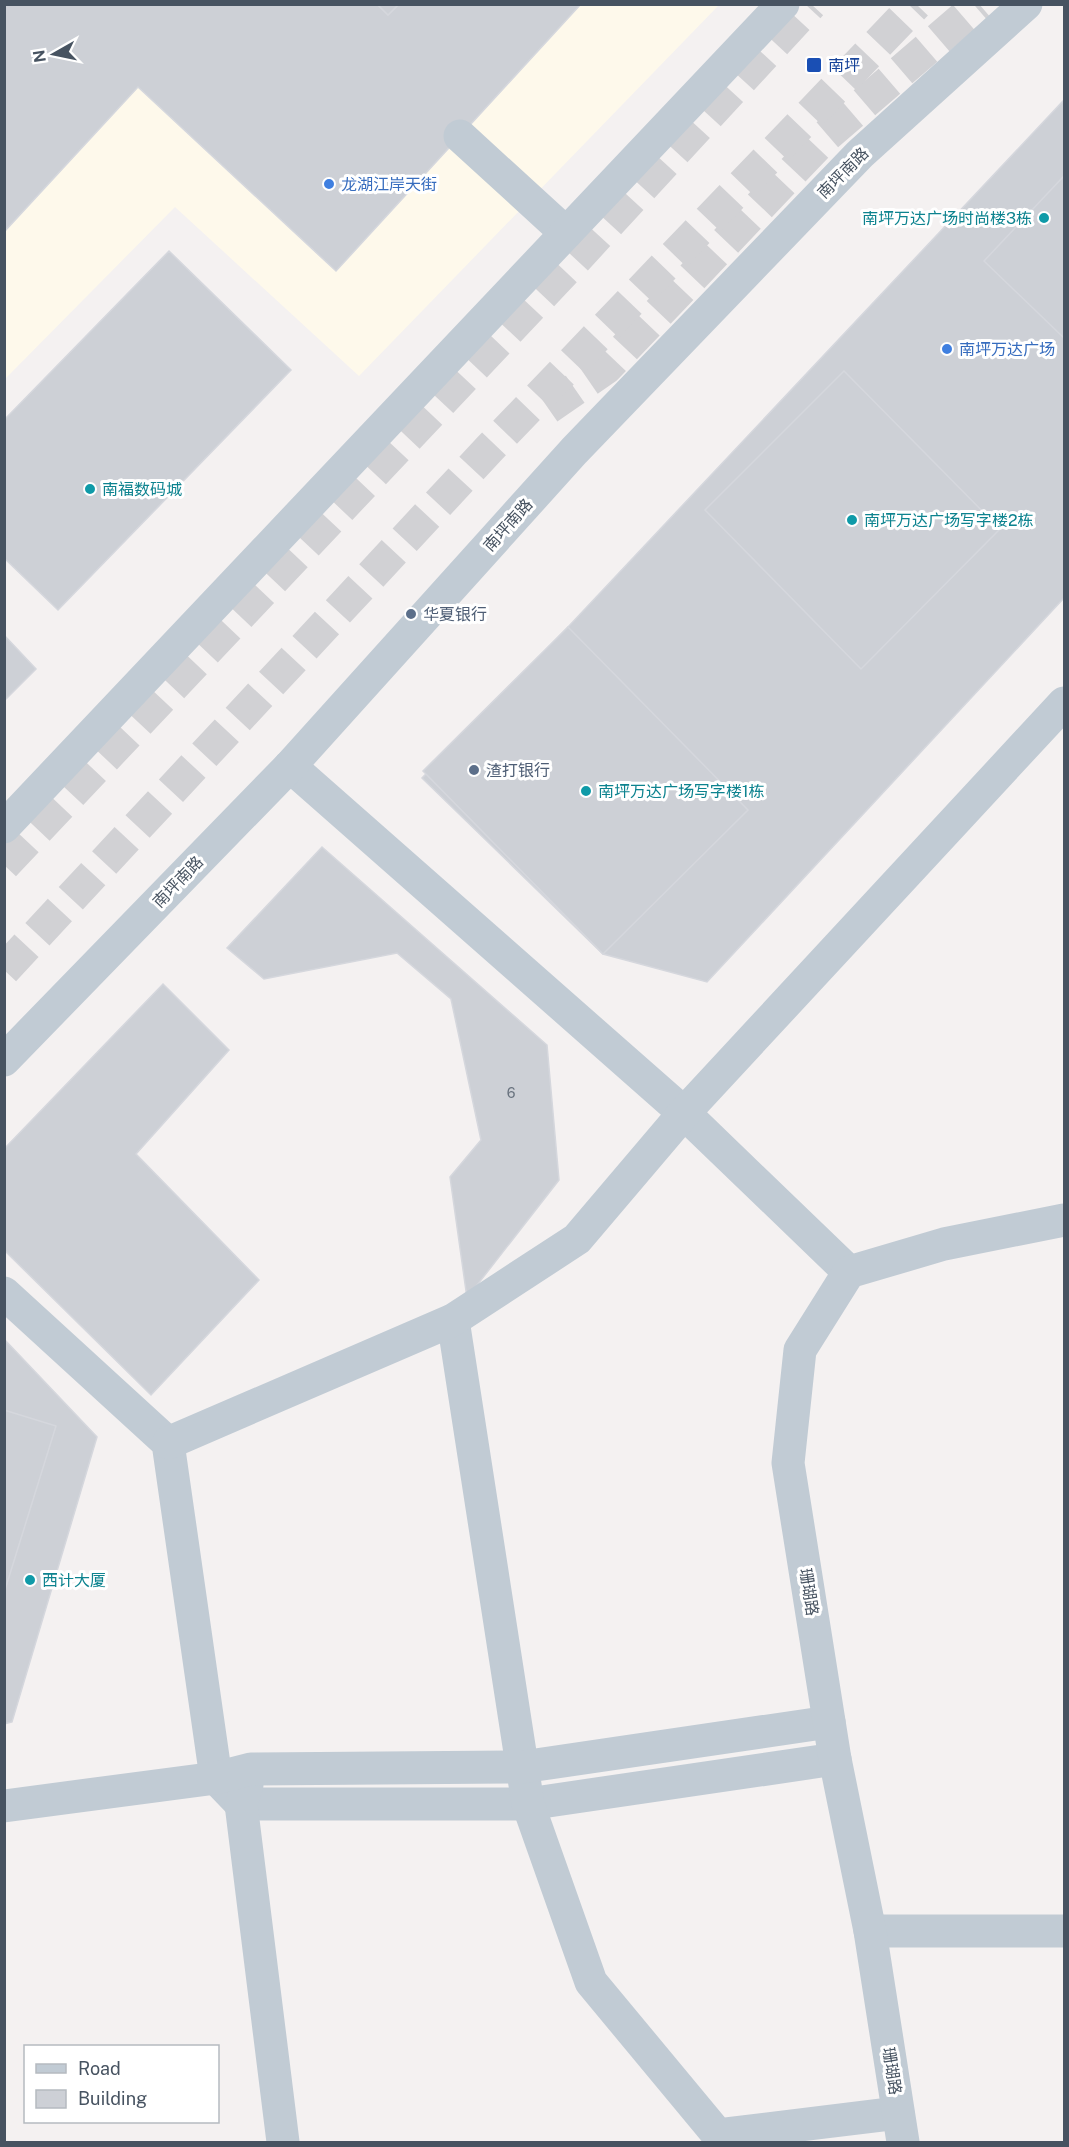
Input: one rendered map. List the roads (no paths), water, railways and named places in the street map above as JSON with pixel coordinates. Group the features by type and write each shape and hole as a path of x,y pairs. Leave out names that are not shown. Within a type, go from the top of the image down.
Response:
{"street":[{"path":"4,827 783,4"},
{"name":"南坪南路","path":"4,1060 290,766 574,451 860,154 1026,4"},
{"path":"460,136 566,232"},
{"path":"168,1443 453,1320 577,1239 684,1113 1065,704"},
{"path":"290,766 684,1113 849,1272 944,1244 1065,1220"},
{"name":"珊瑚路","path":"849,1272 800,1350 788,1463 835,1759 870,1931 901,2128"},
{"path":"4,1293 168,1443 216,1778 242,1804 528,1804 835,1759"},
{"path":"453,1320 528,1804 591,1982 717,2135 901,2128"},
{"path":"4,1806 216,1778 251,1769 522,1767 829,1722"},
{"path":"251,1769 242,1804 283,2142"},
{"path":"870,1931 1065,1931"}],"tunnel":[{"path":"4,865 575,260 811,4"},
{"path":"4,970 490,448 916,4"},
{"path":"548,408 606,368 827,135 979,4"}],"place":[{"name":"南坪","path":"814,65"},
{"name":"龙湖江岸天街","path":"329,184"},
{"name":"南坪万达广场时尚楼3栋","path":"1044,218"},
{"name":"南坪万达广场","path":"947,349"},
{"name":"南福数码城","path":"90,489"},
{"name":"南坪万达广场写字楼2栋","path":"852,520"},
{"name":"华夏银行","path":"411,614"},
{"name":"渣打银行","path":"474,770"},
{"name":"南坪万达广场写字楼1栋","path":"586,791"},
{"name":"西计大厦","path":"30,1580"}]}
